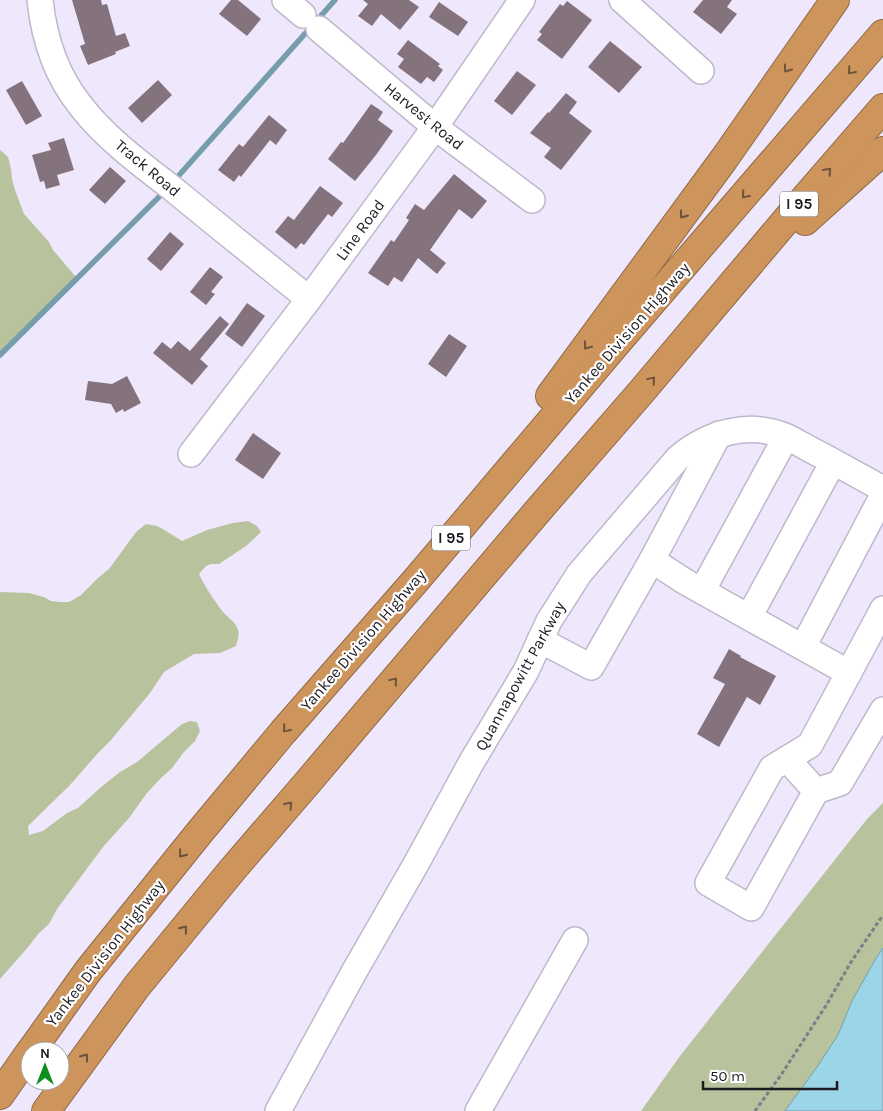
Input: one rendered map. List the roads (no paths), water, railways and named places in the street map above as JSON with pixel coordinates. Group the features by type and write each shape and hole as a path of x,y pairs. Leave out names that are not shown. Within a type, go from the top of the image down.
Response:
{"highway":[{"path":"443,549 497,466 724,159 835,0"},
{"name":"Yankee Division Highway","path":"38,1041 88,971 283,732 443,549 883,34"},
{"name":"I 95","path":"46,1111 137,986 233,869 792,212 883,108"},
{"path":"717,302 883,151"},
{"name":"Yankee Division Highway","path":"0,1095 20,1066"}],"street":[{"name":"Track Road","path":"40,0 41,15 49,47 58,69 79,105 87,114 116,142 309,299"},
{"name":"Line Road","path":"191,454 309,299 435,127 522,0"},
{"path":"622,0 701,71"},
{"name":"Harvest Road","path":"303,14 435,127 532,200"},
{"name":"Quannapowitt Parkway","path":"278,1111 471,762 526,671 549,621 579,574 678,458 695,445 719,434 756,430 771,432 786,437 883,489"},
{"path":"540,640 591,667 652,560 719,434"},
{"path":"702,591 786,437"},
{"path":"749,617 833,462"},
{"path":"803,647 883,495"},
{"path":"652,560 684,581 849,673"},
{"path":"883,609 810,745 772,768 708,883 751,908 816,791 840,783 883,710"},
{"path":"786,759 816,791"},
{"path":"478,1111 575,940"}],"water":[{"path":"883,948 883,1111 785,1111 838,1035 852,1001"}],"waterway":[{"path":"173,182 335,0"},
{"path":"0,355 165,191"}]}
